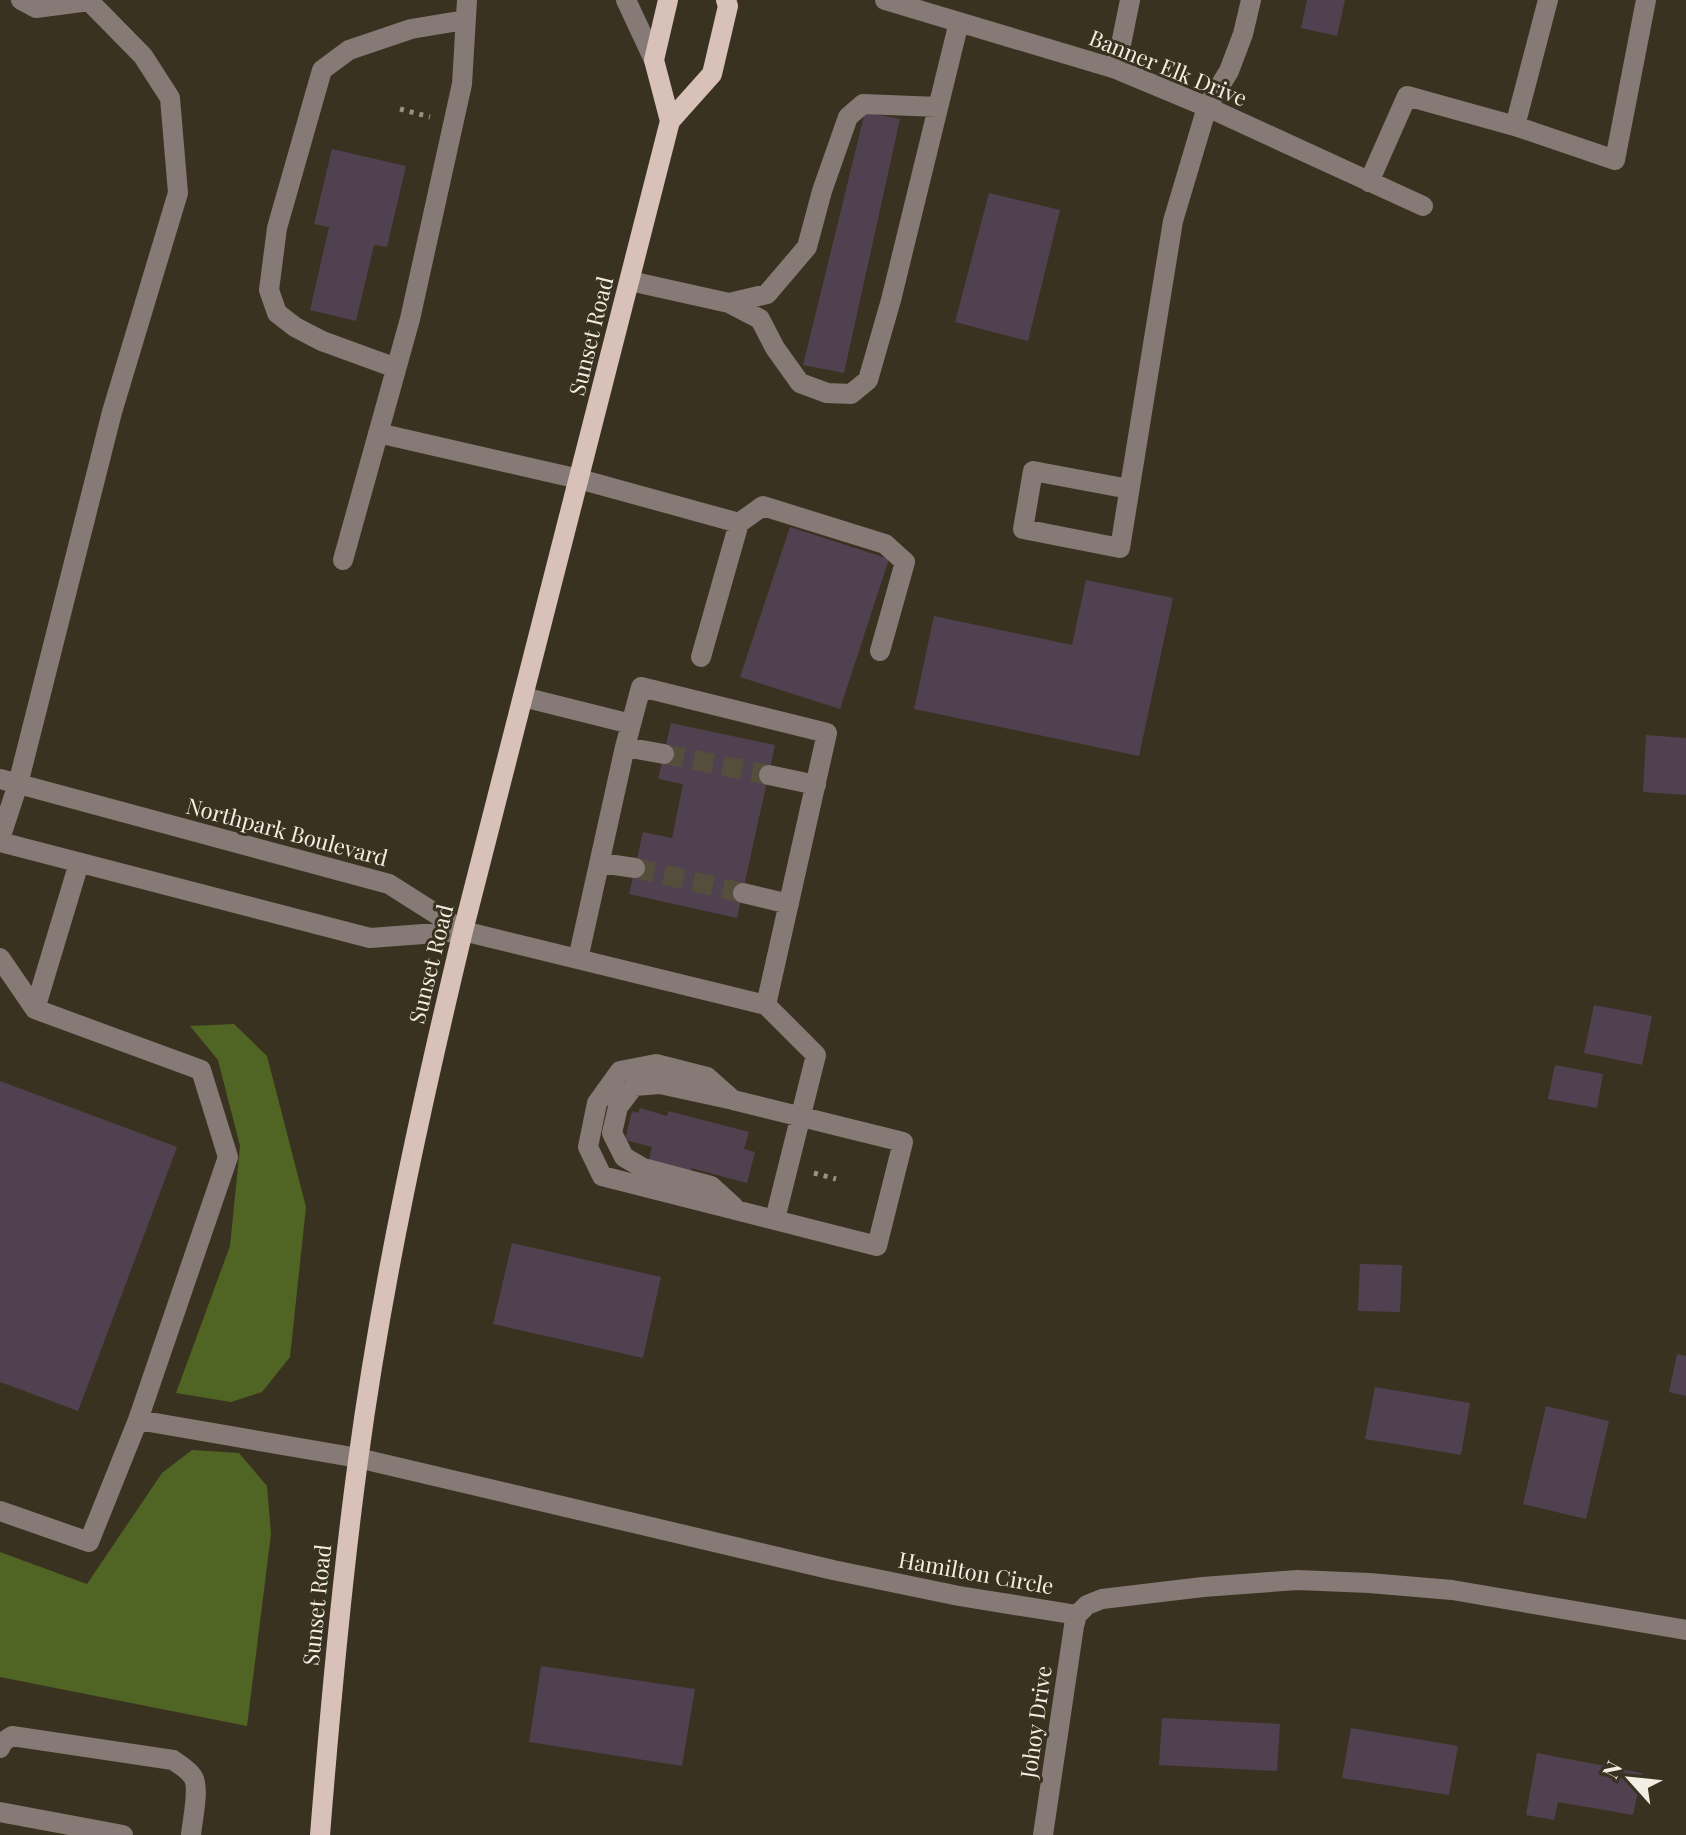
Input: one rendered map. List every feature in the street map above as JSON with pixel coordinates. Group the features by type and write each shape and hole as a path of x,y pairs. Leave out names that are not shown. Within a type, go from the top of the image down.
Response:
{"main road":[{"name":"Sunset Road","path":"668,0 654,60 670,121"},
{"name":"Sunset Road","path":"320,1835 340,1610 358,1458 402,1199 431,1065 670,121 712,74 728,6 726,0"}],"street":[{"path":"21,0 36,8 89,1 143,56 170,98 178,193 112,412 9,782 0,841 370,938 463,931 766,1005 816,1055 775,1219"},
{"path":"626,0 654,60"},
{"name":"Banner Elk Drive","path":"885,0 1116,69 1423,206"},
{"path":"1116,69 1130,0"},
{"path":"1129,489 1033,471 1023,529 1120,548 1173,221 1207,107 1229,71 1243,34 1251,0"},
{"path":"1515,126 1548,0"},
{"path":"1369,182 1407,96 1515,126 1615,160 1646,0"},
{"path":"343,560 410,319 462,84 466,10 349,50 322,70 277,228 269,290 277,313 322,341 396,368"},
{"path":"630,281 729,303 760,319 775,348 800,383 827,393 851,394 868,380 891,300 959,22"},
{"path":"729,303 767,294 807,247 822,191 848,117 863,104 938,107"},
{"path":"378,433 579,479 739,523"},
{"path":"701,657 739,523 763,506 885,544 905,562 880,651"},
{"path":"578,959 641,687 827,733 766,1005"},
{"path":"523,697 631,724"},
{"path":"625,747 664,754"},
{"path":"769,775 816,785"},
{"name":"Northpark Boulevard","path":"9,782 389,884 463,931"},
{"path":"35,1009 79,863"},
{"path":"601,863 635,868"},
{"path":"743,893 789,904"},
{"path":"0,958 35,1009 201,1070 228,1157 138,1420 89,1542 0,1511"},
{"path":"733,1100 707,1077 656,1064 620,1071 597,1103 588,1147 602,1176 877,1246 903,1142 660,1084 634,1086 618,1107 612,1133 624,1157 643,1168 711,1186 736,1209"},
{"name":"Hamilton Circle","path":"138,1420 358,1458 833,1570 959,1596 1077,1615 1087,1605 1102,1599 1297,1580 1452,1590 1686,1630"},
{"name":"Johoy Drive","path":"1043,1835 1077,1615"},
{"path":"0,1748 12,1736 173,1760 194,1778 196,1789 191,1835"},
{"path":"0,1812 123,1835"}],"green space":[{"path":"234,1024 267,1056 306,1207 290,1357 262,1392 231,1402 176,1393 230,1246 240,1146 218,1060 190,1026"},
{"path":"192,1450 239,1453 267,1486 271,1534 247,1726 0,1677 0,1552 87,1584 162,1473"}],"building":[{"path":"1307,0 1345,0 1337,36 1301,28"},
{"path":"865,112 900,119 844,373 803,365"},
{"path":"332,149 406,166 387,247 374,245 356,321 310,310 329,227 314,224"},
{"path":"989,193 1060,210 1028,341 955,322"},
{"path":"790,527 889,559 840,709 740,677"},
{"path":"1086,580 1173,598 1139,756 914,709 934,616 1072,645"},
{"path":"671,723 775,745 737,918 629,894 643,832 672,838 683,784 658,779"},
{"path":"1646,735 1686,738 1686,795 1643,792"},
{"path":"1594,1005 1652,1016 1642,1065 1584,1053"},
{"path":"1555,1065 1603,1074 1597,1108 1548,1099"},
{"path":"0,1081 177,1147 78,1411 0,1382"},
{"path":"640,1108 667,1116 668,1111 749,1132 744,1149 755,1152 747,1183 649,1160 652,1147 625,1140 632,1111 638,1113"},
{"path":"512,1243 661,1277 643,1358 493,1324"},
{"path":"1360,1264 1402,1265 1400,1312 1358,1311"},
{"path":"1677,1354 1686,1356 1686,1396 1669,1392"},
{"path":"1375,1387 1470,1403 1461,1455 1365,1439"},
{"path":"1546,1406 1609,1421 1586,1519 1523,1504"},
{"path":"541,1666 695,1689 682,1766 529,1742"},
{"path":"1162,1718 1280,1724 1277,1771 1159,1765"},
{"path":"1351,1728 1458,1746 1449,1795 1342,1778"},
{"path":"1537,1753 1642,1773 1633,1815 1558,1802 1554,1820 1526,1815"}],"tunnel":[{"path":"664,754 769,775"},
{"path":"635,868 743,893"}]}
